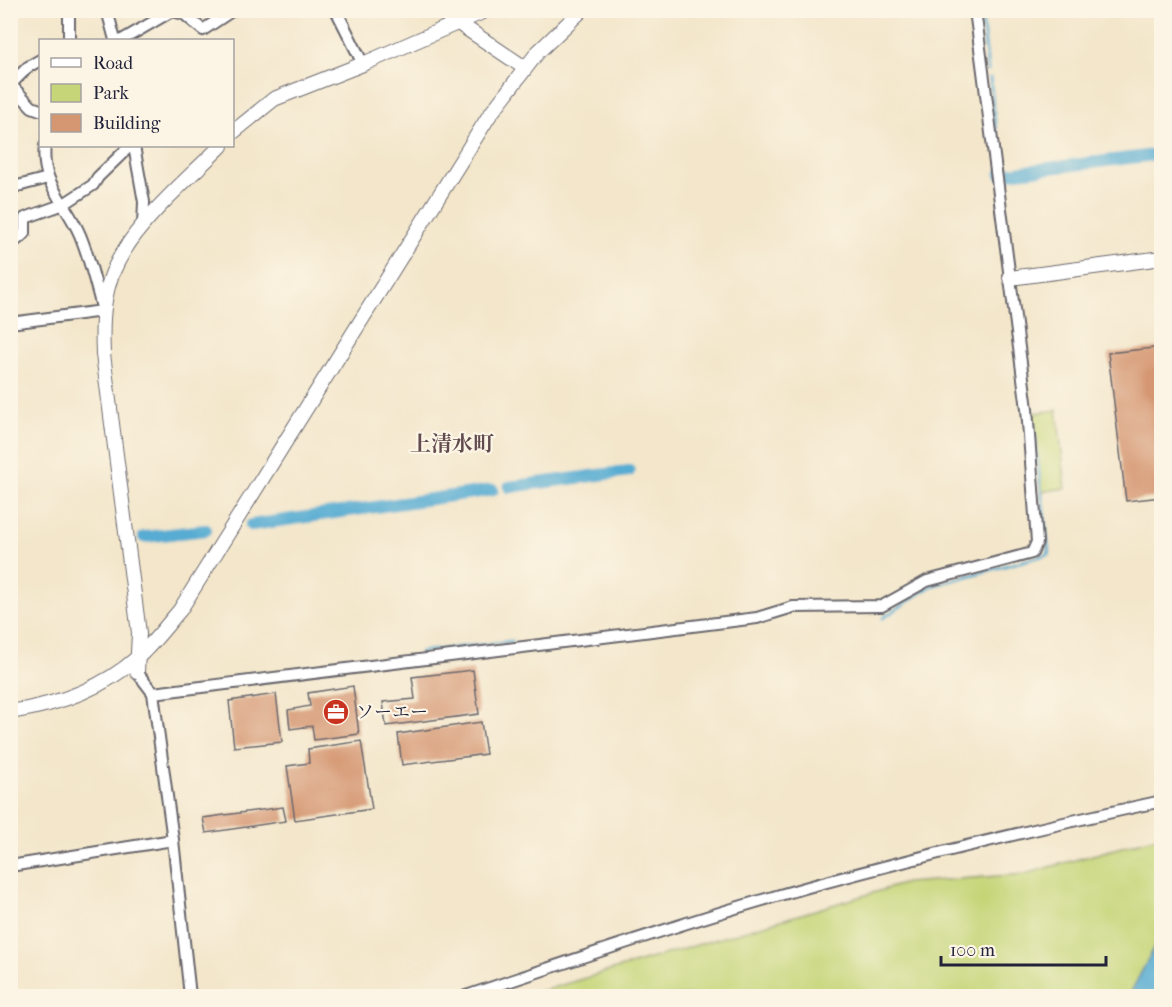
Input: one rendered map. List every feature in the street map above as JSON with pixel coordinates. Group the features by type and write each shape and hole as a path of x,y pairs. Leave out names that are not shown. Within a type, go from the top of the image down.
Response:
{"street":[{"path":"69,10 69,39"},
{"path":"107,10 115,39"},
{"path":"124,39 172,11 184,14 199,34 233,10"},
{"path":"336,10 363,64"},
{"path":"439,10 525,68"},
{"path":"234,131 274,99 363,64 487,10"},
{"path":"10,712 42,707 80,695 137,665 180,610 489,116 538,52 582,10"},
{"path":"153,693 757,618 794,607 882,606 927,581 1032,553 1037,542 1029,431 975,10"},
{"path":"39,61 28,67 11,85 32,107 39,110"},
{"path":"45,147 43,162 48,178 80,235 103,311"},
{"path":"10,245 25,233 26,218 64,204 93,185 98,177 131,147"},
{"path":"132,147 144,202 143,225"},
{"path":"189,996 173,840 153,693 137,665 140,633 103,354 103,311 110,280 116,267 143,225 220,147"},
{"path":"10,188 48,178"},
{"path":"1010,278 1161,258"},
{"path":"10,323 103,311"},
{"path":"466,996 605,949 806,888 969,844 1161,801"},
{"path":"10,866 173,840"}],"green space":[{"path":"1057,410 1066,488 1041,492 1033,413"},
{"path":"1161,836 1161,996 525,996 906,883 1025,874"}],"water":[{"path":"1161,934 1161,996 1129,996"}],"building":[{"path":"1162,347 1162,497 1126,501 1108,353"},
{"path":"473,670 479,714 386,726 383,702 415,699 412,677"},
{"path":"353,686 359,734 314,740 312,726 290,729 288,710 310,706 308,693"},
{"path":"276,694 282,742 234,747 229,701"},
{"path":"481,722 486,754 402,765 398,734"},
{"path":"361,741 372,809 295,820 287,766 309,763 308,749"},
{"path":"283,807 286,821 206,833 203,818"}],"waterway":[{"path":"981,10 988,71"},
{"path":"990,78 997,140"},
{"path":"1001,174 1162,154"},
{"path":"883,618 931,586 1049,554 1034,431"},
{"path":"509,487 629,471"},
{"path":"251,525 493,490"},
{"path":"144,537 206,530"},
{"path":"420,652 512,641"}],"place":[{"name":"ソーエー","path":"336,712"}],"district":[{"name":"上清水町","path":"452,444"}]}
